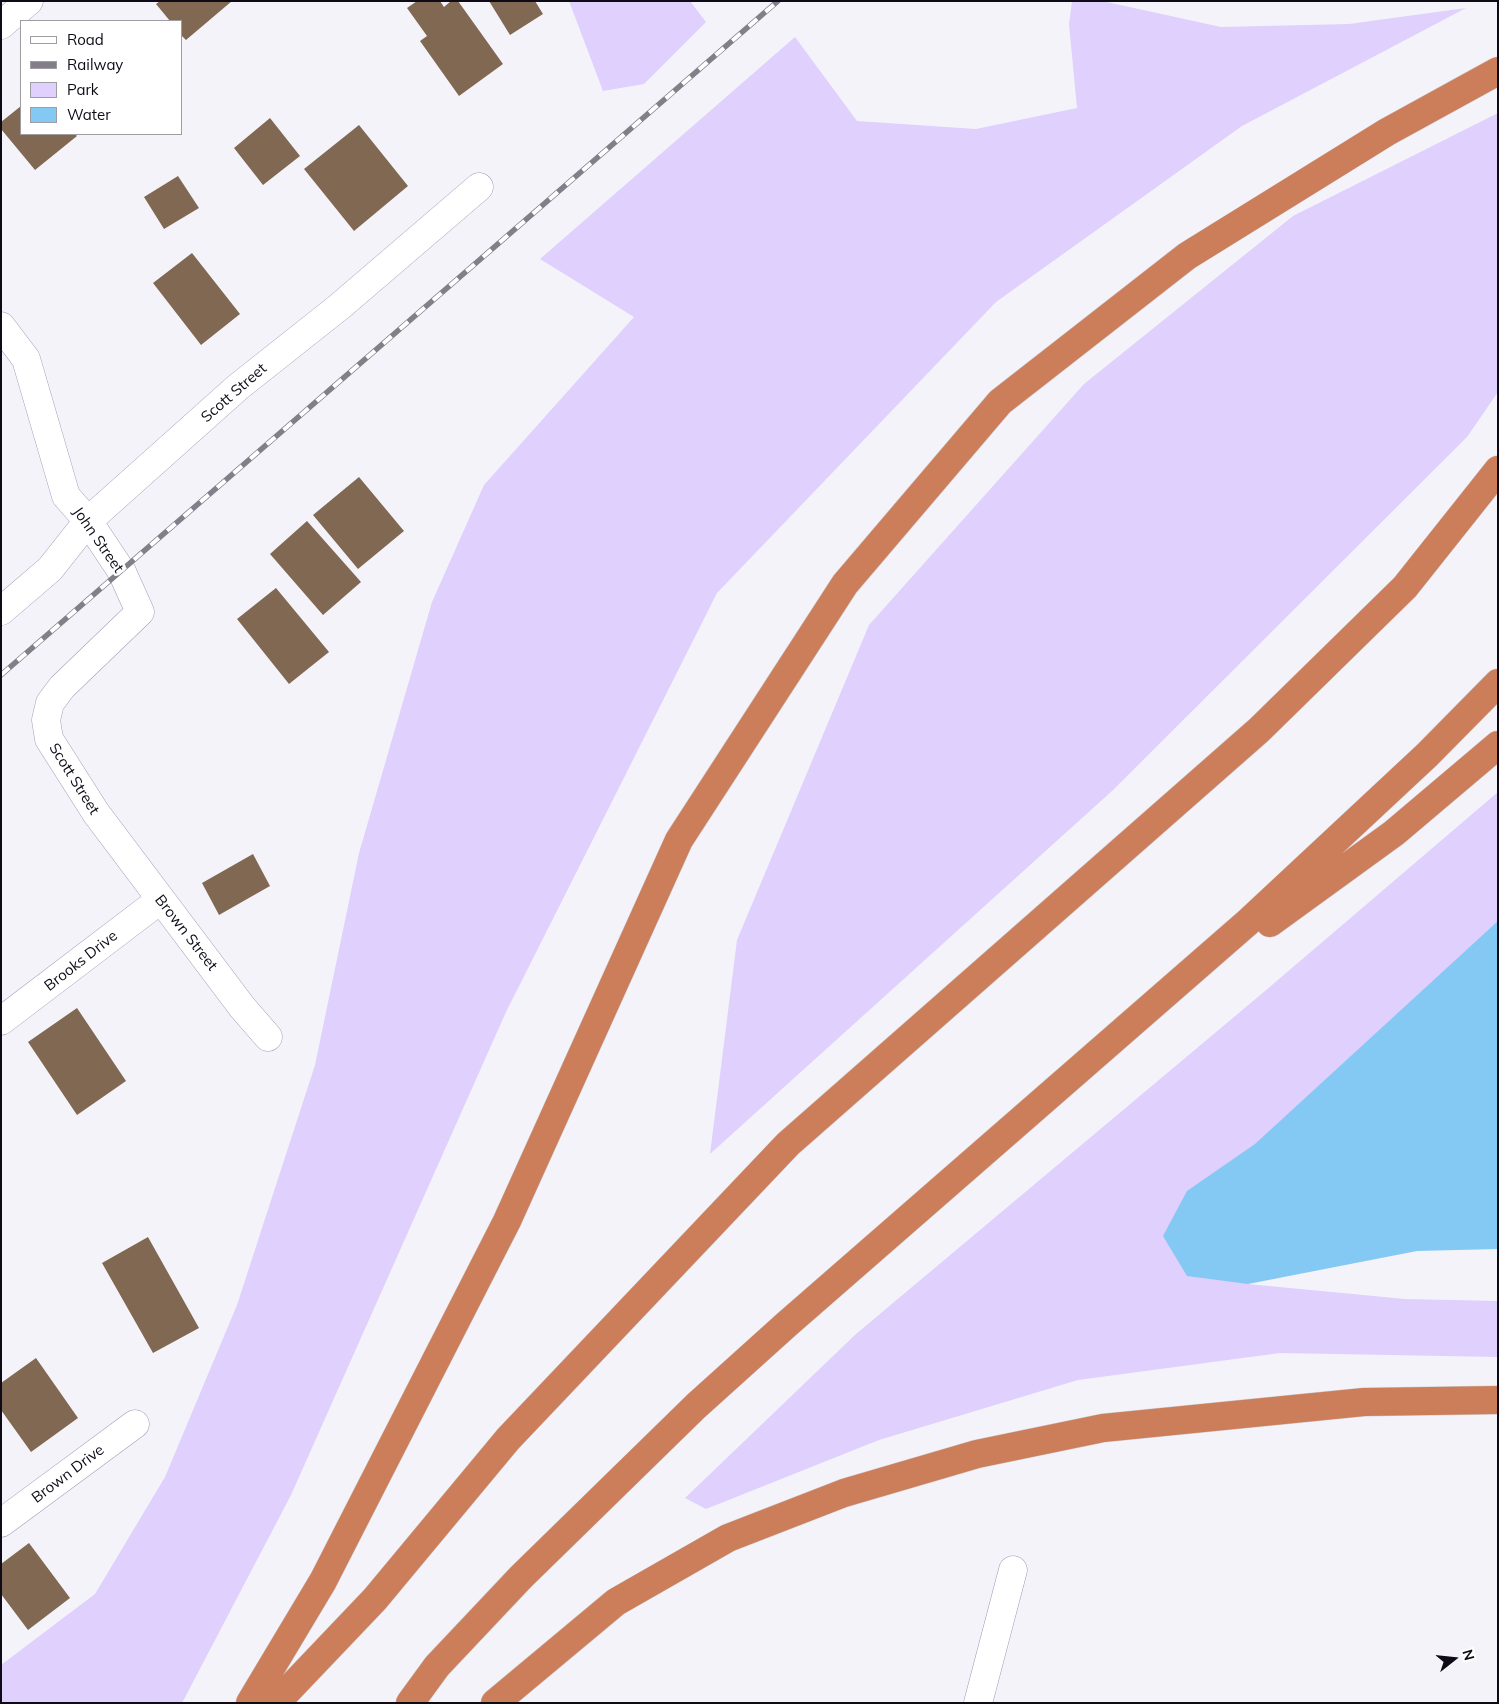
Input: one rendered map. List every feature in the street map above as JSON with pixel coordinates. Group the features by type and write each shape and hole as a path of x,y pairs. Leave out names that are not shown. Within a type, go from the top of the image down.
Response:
{"highway":[{"path":"250,1703 323,1581 507,1221 679,840 845,584 1000,402 1187,256 1387,132 1498,71"},
{"path":"276,1703 375,1599 508,1439 788,1144 1259,730 1405,587 1498,470"},
{"path":"410,1703 437,1666 521,1577 696,1406 786,1324 1156,1004 1339,840 1498,683"},
{"path":"1156,1004 1394,833 1498,745"},
{"path":"495,1703 616,1602 728,1538 844,1493 977,1454 1103,1428 1364,1402 1493,1400"}],"street":[{"path":"1,25 29,1"},
{"name":"Scott Street","path":"1,611 50,569 88,521 238,387 339,307 479,187"},
{"name":"John Street","path":"1,326 26,359 66,496 88,521 122,572 140,612 62,687 50,703 46,729"},
{"name":"Scott Street","path":"46,729 49,739 106,827"},
{"name":"Brown Street","path":"106,827 242,1007 268,1037"},
{"name":"Brooks Drive","path":"1,1021 160,900"},
{"name":"Brown Drive","path":"1,1523 135,1424"},
{"path":"978,1703 1013,1570"}],"green space":[{"path":"569,1 690,1 706,22 644,84 603,91"},
{"path":"1072,1 1102,1 1221,27 1349,24 1466,8 1242,126 996,302 717,593 506,1012 291,1495 182,1703 1,1703 1,1665 95,1594 165,1477 237,1305 315,1065 359,853 432,602 484,485 634,317 540,259 795,37 857,121 976,129 1077,108 1069,24"},
{"path":"1498,113 1498,392 1467,437 1112,791 710,1154 737,940 869,625 1084,384 1293,216"},
{"path":"1498,792 1498,951 1204,1252 1248,1284 1405,1299 1498,1301 1498,1357 1280,1353 1078,1380 879,1440 706,1509 685,1498 856,1334 1265,991"}],"water":[{"path":"1498,921 1498,1249 1417,1251 1248,1284 1187,1276 1163,1236 1187,1191 1255,1144"}],"building":[{"path":"160,1 232,1 186,40 182,36 182,20 169,20 156,4"},
{"path":"417,1 440,1 444,7 451,1 458,1 503,64 459,96 420,41 427,36 407,8"},
{"path":"489,1 535,1 543,14 510,35"},
{"path":"20,107 20,135 77,136 35,170 1,129 1,122"},
{"path":"270,118 300,156 263,185 234,148"},
{"path":"359,125 408,186 354,231 304,169"},
{"path":"178,176 199,208 164,229 144,197"},
{"path":"192,253 240,314 201,345 153,283"},
{"path":"359,477 404,531 358,569 313,515"},
{"path":"307,521 361,582 323,615 270,554"},
{"path":"276,588 329,652 289,684 237,619"},
{"path":"253,854 270,886 219,915 202,883"},
{"path":"77,1008 126,1081 77,1115 28,1042"},
{"path":"148,1237 199,1328 153,1353 102,1263"},
{"path":"36,1358 78,1418 31,1452 1,1410 1,1383"},
{"path":"29,1543 70,1598 28,1630 1,1594 1,1564"}],"railway":[{"path":"1,675 778,1"}]}
